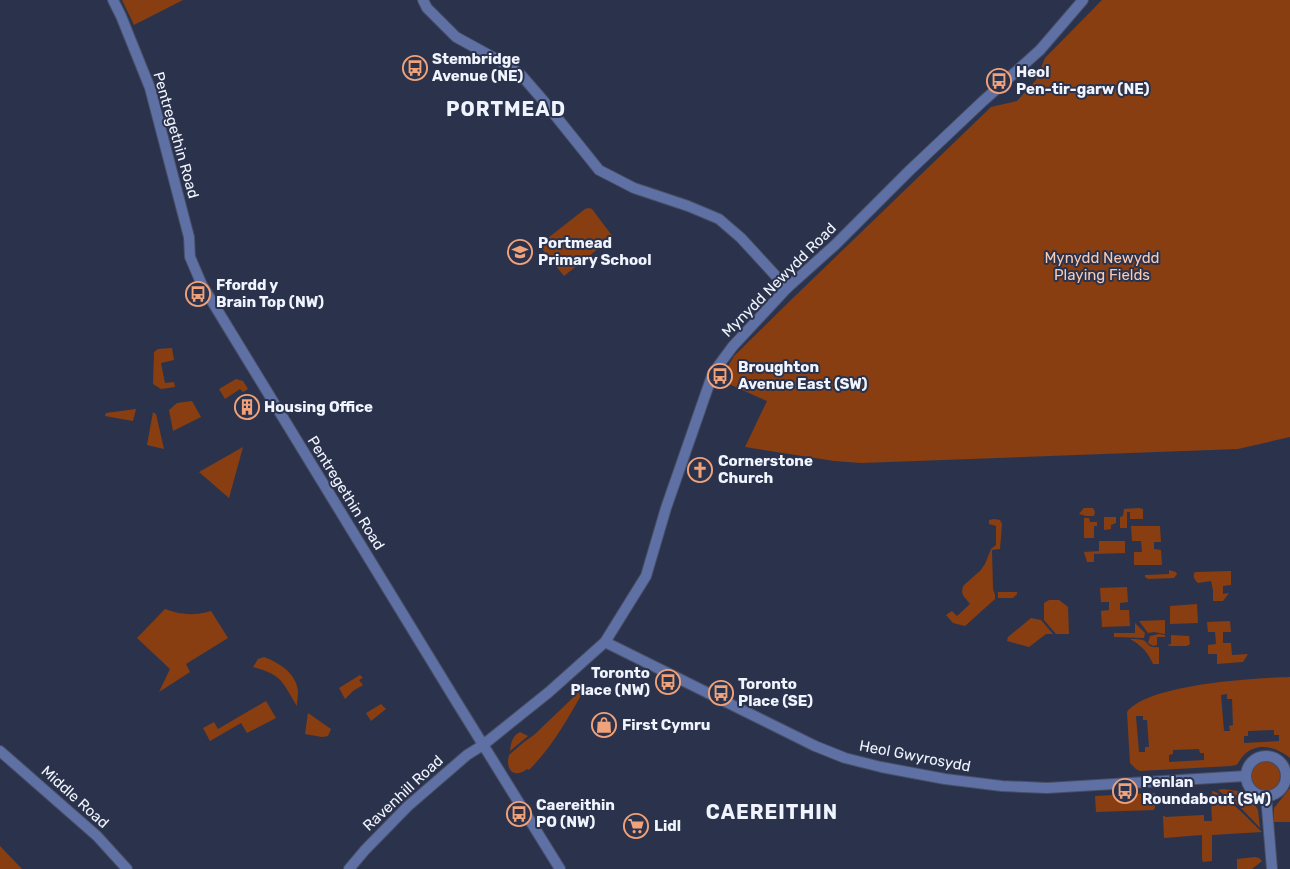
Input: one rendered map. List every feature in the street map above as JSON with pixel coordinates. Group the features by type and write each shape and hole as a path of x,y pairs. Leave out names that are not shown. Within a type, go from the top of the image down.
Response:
{"street":[{"name":"Pentregethin Road","path":"113,0 150,88 189,237 190,257 202,285 560,869"},
{"path":"423,0 427,8 456,36 510,66 522,76 599,170 634,188 688,206 719,219 741,238 787,288"},
{"name":"Mynydd Newydd Road","path":"483,745 549,692 605,642 646,576 666,508 713,372 733,346 787,288 834,246 982,102 1040,50 1083,0"},
{"name":"Heol Gwyrosydd","path":"605,642 815,746 845,758 881,767 945,779 1002,786 1047,788 1246,776"},
{"name":"Ravenhill Road","path":"349,869 408,806 467,755 483,745"},
{"name":"Middle Road","path":"0,751 97,836 127,869"},
{"path":"1263,757 1275,759 1288,775 1282,788 1272,795 1266,796 1255,793 1250,789 1246,776 1248,767 1252,762 1263,757"},
{"path":"1266,796 1272,869"}],"green space":[{"path":"122,0 183,0 134,25"},
{"name":"Mynydd Newydd Playing Fields","path":"1102,0 1290,0 1290,437 1238,449 861,463 834,461 745,447 767,401 720,380 734,356 991,107 1017,101 1036,80 1045,58"},
{"path":"585,209 592,209 613,237 564,276 539,245"},
{"path":"172,348 174,360 161,363 165,383 174,382 175,387 161,389 153,384 154,352 158,349"},
{"path":"236,379 243,381 248,389 243,392 240,389 225,399 219,389"},
{"path":"192,401 201,417 173,431 169,410 177,403"},
{"path":"136,409 133,421 105,416 106,413"},
{"path":"153,412 156,414 164,449 147,445"},
{"path":"243,447 229,498 199,472"},
{"path":"1084,508 1093,508 1094,516 1079,514"},
{"path":"1124,509 1143,509 1143,519 1130,519 1130,512 1127,512 1127,528 1120,528 1120,517 1123,516"},
{"path":"1104,517 1116,517 1116,523 1111,525 1111,529 1104,530"},
{"path":"1084,518 1089,518 1090,522 1097,522 1097,526 1094,526 1094,538 1084,538"},
{"path":"989,520 1000,520 1002,524 1000,549 992,550 995,599 965,626 953,623 946,615 952,611 957,616 970,604 963,595 964,585 980,571 991,549 996,545 996,526 989,524"},
{"path":"1131,526 1160,526 1161,542 1154,542 1154,549 1161,550 1162,565 1134,565 1134,552 1142,552 1141,541 1132,541"},
{"path":"1099,541 1125,541 1125,553 1094,554 1094,562 1087,562 1084,552 1099,551"},
{"path":"1169,570 1176,572 1177,574 1174,578 1148,579 1145,577 1145,575 1169,574"},
{"path":"1231,571 1231,585 1223,586 1223,594 1229,593 1223,601 1213,601 1211,581 1198,583 1194,576 1196,572"},
{"path":"1127,587 1128,602 1120,603 1120,610 1129,610 1130,626 1102,627 1101,611 1109,610 1109,602 1101,602 1100,588"},
{"path":"998,592 1017,592 1017,594 1013,598 998,598"},
{"path":"1049,600 1059,600 1068,607 1069,634 1056,634 1044,620 1044,603"},
{"path":"1197,604 1198,623 1170,624 1170,606"},
{"path":"165,609 188,614 211,611 228,638 186,664 190,672 159,692 170,669 137,638"},
{"path":"1031,618 1041,620 1053,634 1046,634 1029,647 1007,641 1008,637"},
{"path":"1165,620 1165,634 1148,633 1139,621"},
{"path":"1230,621 1231,632 1223,632 1223,643 1231,643 1232,655 1248,654 1243,662 1217,664 1217,654 1208,654 1208,645 1216,644 1215,632 1208,632 1207,622"},
{"path":"1135,623 1145,633 1144,638 1114,637 1114,633 1135,633"},
{"path":"1165,635 1165,637 1157,637 1157,645 1153,646 1148,643 1150,636"},
{"path":"1171,635 1189,636 1190,644 1187,646 1167,645 1171,644"},
{"path":"1130,639 1143,640 1150,646 1158,647 1159,664 1153,664 1144,649"},
{"path":"264,657 279,664 292,676 298,688 297,706 281,681 270,673 253,667 258,659"},
{"path":"360,675 363,678 359,680 363,685 345,699 339,688"},
{"path":"1290,677 1290,758 1279,751 1260,747 1248,751 1236,765 1231,766 1140,771 1130,763 1127,712 1139,702 1156,695 1203,684","holes":["1227,694 1227,699 1232,699 1233,725 1229,726 1230,731 1224,731 1221,695","1136,716 1143,716 1143,720 1147,720 1149,747 1145,747 1145,752 1139,752","1274,730 1274,735 1279,735 1279,741 1244,743 1244,736 1248,736 1248,731","1199,749 1200,753 1204,753 1204,760 1169,762 1169,755 1173,754 1173,750"]},
{"path":"581,690 583,692 565,723 537,761 529,770 518,773 512,771 508,765 509,755 534,735"},
{"path":"266,701 276,718 247,733 241,723 210,741 203,728 214,722 218,729"},
{"path":"381,704 386,709 371,721 366,713"},
{"path":"308,713 331,729 328,736 322,737 305,734"},
{"path":"520,732 528,736 510,751 511,743"},
{"path":"1265,761 1271,762 1279,770 1279,782 1271,790 1265,791 1259,790 1251,782 1250,776 1251,770 1259,762"},
{"path":"1290,788 1290,822 1274,822 1274,808"},
{"path":"1218,790 1238,791 1255,805 1258,810 1260,828 1242,809"},
{"path":"1212,791 1230,802 1262,832 1212,835 1212,861 1203,862 1202,835 1164,838 1163,816 1204,815 1204,821 1212,821"},
{"path":"1155,793 1154,810 1096,812 1095,796"},
{"path":"0,846 22,869 0,869"},
{"path":"1255,857 1262,861 1252,869 1237,869 1237,859"}],"place":[{"name":"Stembridge Avenue (NE)","path":"415,68"},
{"name":"Heol Pen-tir-garw (NE)","path":"999,81"},
{"name":"Portmead Primary School","path":"520,252"},
{"name":"Ffordd y Brain Top (NW)","path":"198,294"},
{"name":"Broughton Avenue East (SW)","path":"720,376"},
{"name":"Housing Office","path":"247,407"},
{"name":"Cornerstone Church","path":"700,470"},
{"name":"Toronto Place (NW)","path":"668,682"},
{"name":"Toronto Place (SE)","path":"721,693"},
{"name":"First Cymru","path":"604,725"},
{"name":"Penlan Roundabout (SW)","path":"1125,791"},
{"name":"Caereithin PO (NW)","path":"519,814"},
{"name":"Lidl","path":"636,826"}],"district":[{"name":"PORTMEAD","path":"506,109"},
{"name":"CAEREITHIN","path":"772,812"}]}
